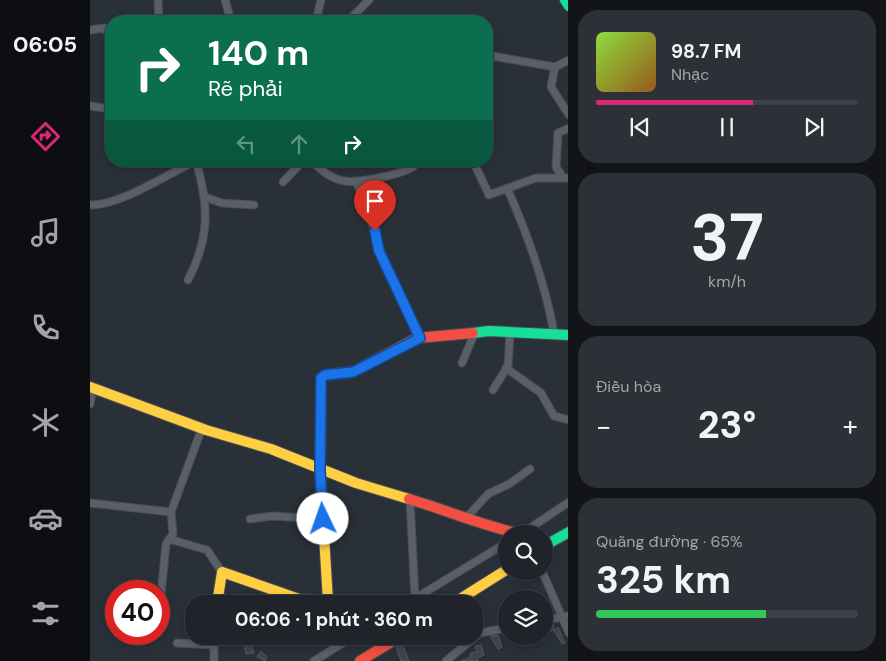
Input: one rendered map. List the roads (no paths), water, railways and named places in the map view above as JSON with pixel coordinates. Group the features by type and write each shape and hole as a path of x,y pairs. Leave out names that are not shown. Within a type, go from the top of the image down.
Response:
{"street":[{"path":"158,0 159,15"},
{"path":"225,0 229,15"},
{"path":"317,15 321,0"},
{"path":"354,15 369,0"},
{"path":"565,0 568,6"},
{"path":"90,30 105,29"},
{"path":"493,56 554,67 568,60"},
{"path":"554,67 551,87 568,115"},
{"path":"90,106 105,108"},
{"path":"566,178 556,167 558,133 568,128"},
{"path":"90,205 100,205 118,200 184,167"},
{"path":"188,280 199,258 205,222 205,197 198,167"},
{"path":"283,182 297,167"},
{"path":"317,167 322,172 342,181 357,183 405,172 412,167"},
{"path":"476,167 489,194 536,178 566,178"},
{"path":"357,183 375,231 379,251 420,338"},
{"path":"507,188 520,216 547,294 554,333"},
{"path":"205,197 222,203 254,205"},
{"path":"462,363 475,332"},
{"path":"328,595 320,470 321,378 325,375 353,372 420,338 475,332 554,333 568,335"},
{"path":"493,390 506,368 510,333"},
{"path":"506,368 541,393 554,416 568,420"},
{"path":"90,404 91,388 202,428 271,449 320,470 467,517 498,529"},
{"path":"162,580 166,544 173,534 171,512 202,428"},
{"path":"467,517 488,494 509,484 530,469"},
{"path":"410,499 415,595"},
{"path":"534,525 568,502"},
{"path":"90,503 171,512"},
{"path":"250,519 272,516 323,519"},
{"path":"553,541 568,532"},
{"path":"169,539 207,550 222,572 290,595"},
{"path":"420,595 498,548"},
{"path":"218,595 222,572"},
{"path":"466,595 498,575"},
{"path":"547,580 565,616 568,633"},
{"path":"446,661 480,633 498,630"},
{"path":"177,643 185,643"},
{"path":"214,645 214,661"},
{"path":"314,661 340,645"},
{"path":"360,661 386,645"}]}
